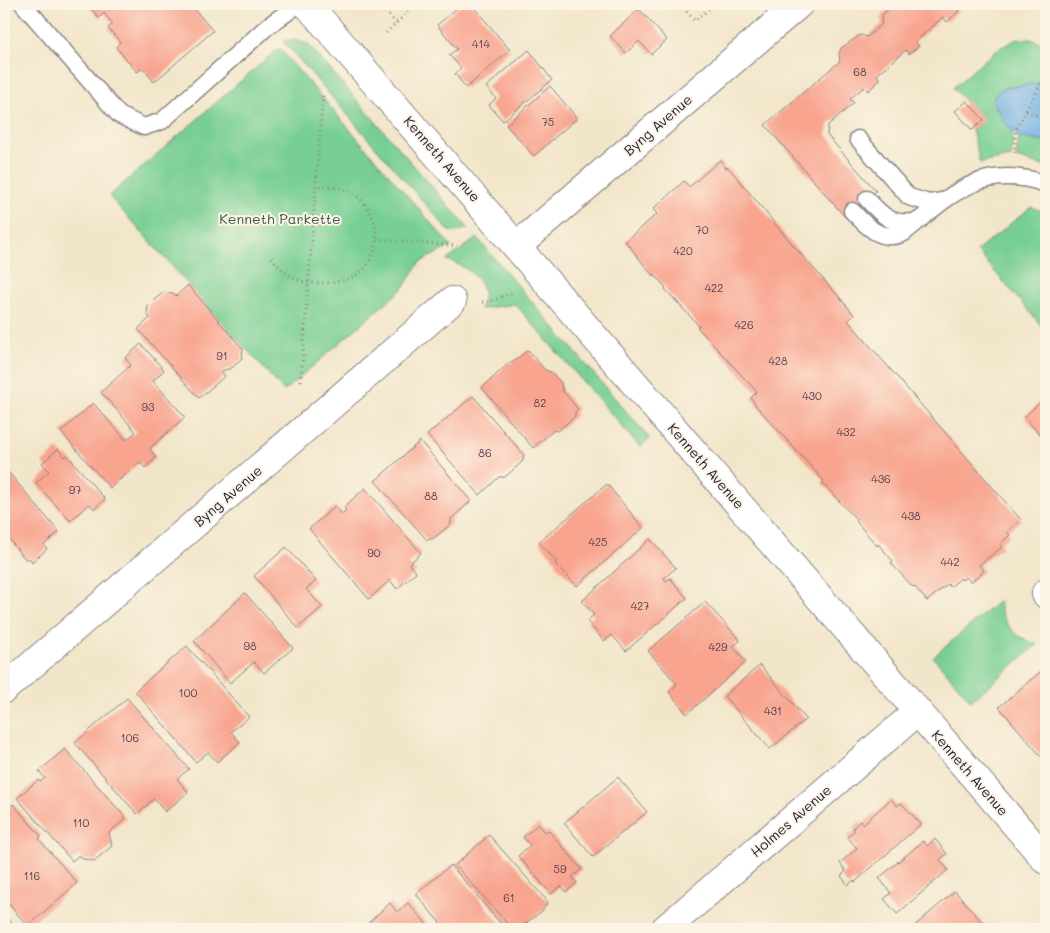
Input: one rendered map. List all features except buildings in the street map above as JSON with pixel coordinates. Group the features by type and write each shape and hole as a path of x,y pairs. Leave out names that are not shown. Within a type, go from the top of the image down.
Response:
{"street":[{"name":"Kenneth Avenue","path":"307,4 1046,860"},
{"name":"Byng Avenue","path":"517,246 799,4"},
{"name":"Byng Avenue","path":"4,689 452,301"},
{"name":"Holmes Avenue","path":"665,929 917,712"}],"lane":[{"path":"23,4 119,115 144,127 162,121 268,26 298,4"},
{"path":"858,139 912,199 929,203 943,201"},
{"path":"852,211 870,229 885,236 904,233 943,201 963,188 997,176 1022,177 1046,184"},
{"path":"867,199 889,220 904,223 920,220"}],"path":[{"path":"379,4 396,23"},
{"path":"386,33 416,4"},
{"path":"680,4 695,21 714,4"},
{"path":"1015,134 1046,75"},
{"path":"301,381 310,284 323,93"},
{"path":"1026,111 1046,119"},
{"path":"272,257 285,273 310,284 341,282 354,276 368,263 377,239 372,214 362,201 339,188 317,186"},
{"path":"377,239 457,246"},
{"path":"452,301 489,302 522,288"}],"green space":[{"path":"1017,39 1031,39 1046,45 1046,68 1038,84 1006,87 996,93 994,105 1013,132 1011,157 980,163 972,130 983,120 953,88 996,50"},
{"path":"292,40 308,44 468,228 456,232 449,231 283,41"},
{"name":"Kenneth Parkette","path":"279,48 451,246 420,262 403,288 284,391 109,196"},
{"path":"1019,137 1046,142 1046,167 1016,158"},
{"path":"1031,207 1046,213 1046,331 977,251"},
{"path":"477,238 650,439 640,447 515,304 480,309 483,300 481,284 463,267 447,260"},
{"path":"999,601 1003,617 1011,629 1030,642 1038,644 971,701 933,657"}],"water":[{"path":"1038,84 1046,93 1046,142 1018,137 1005,123 993,101 1001,89"}]}
